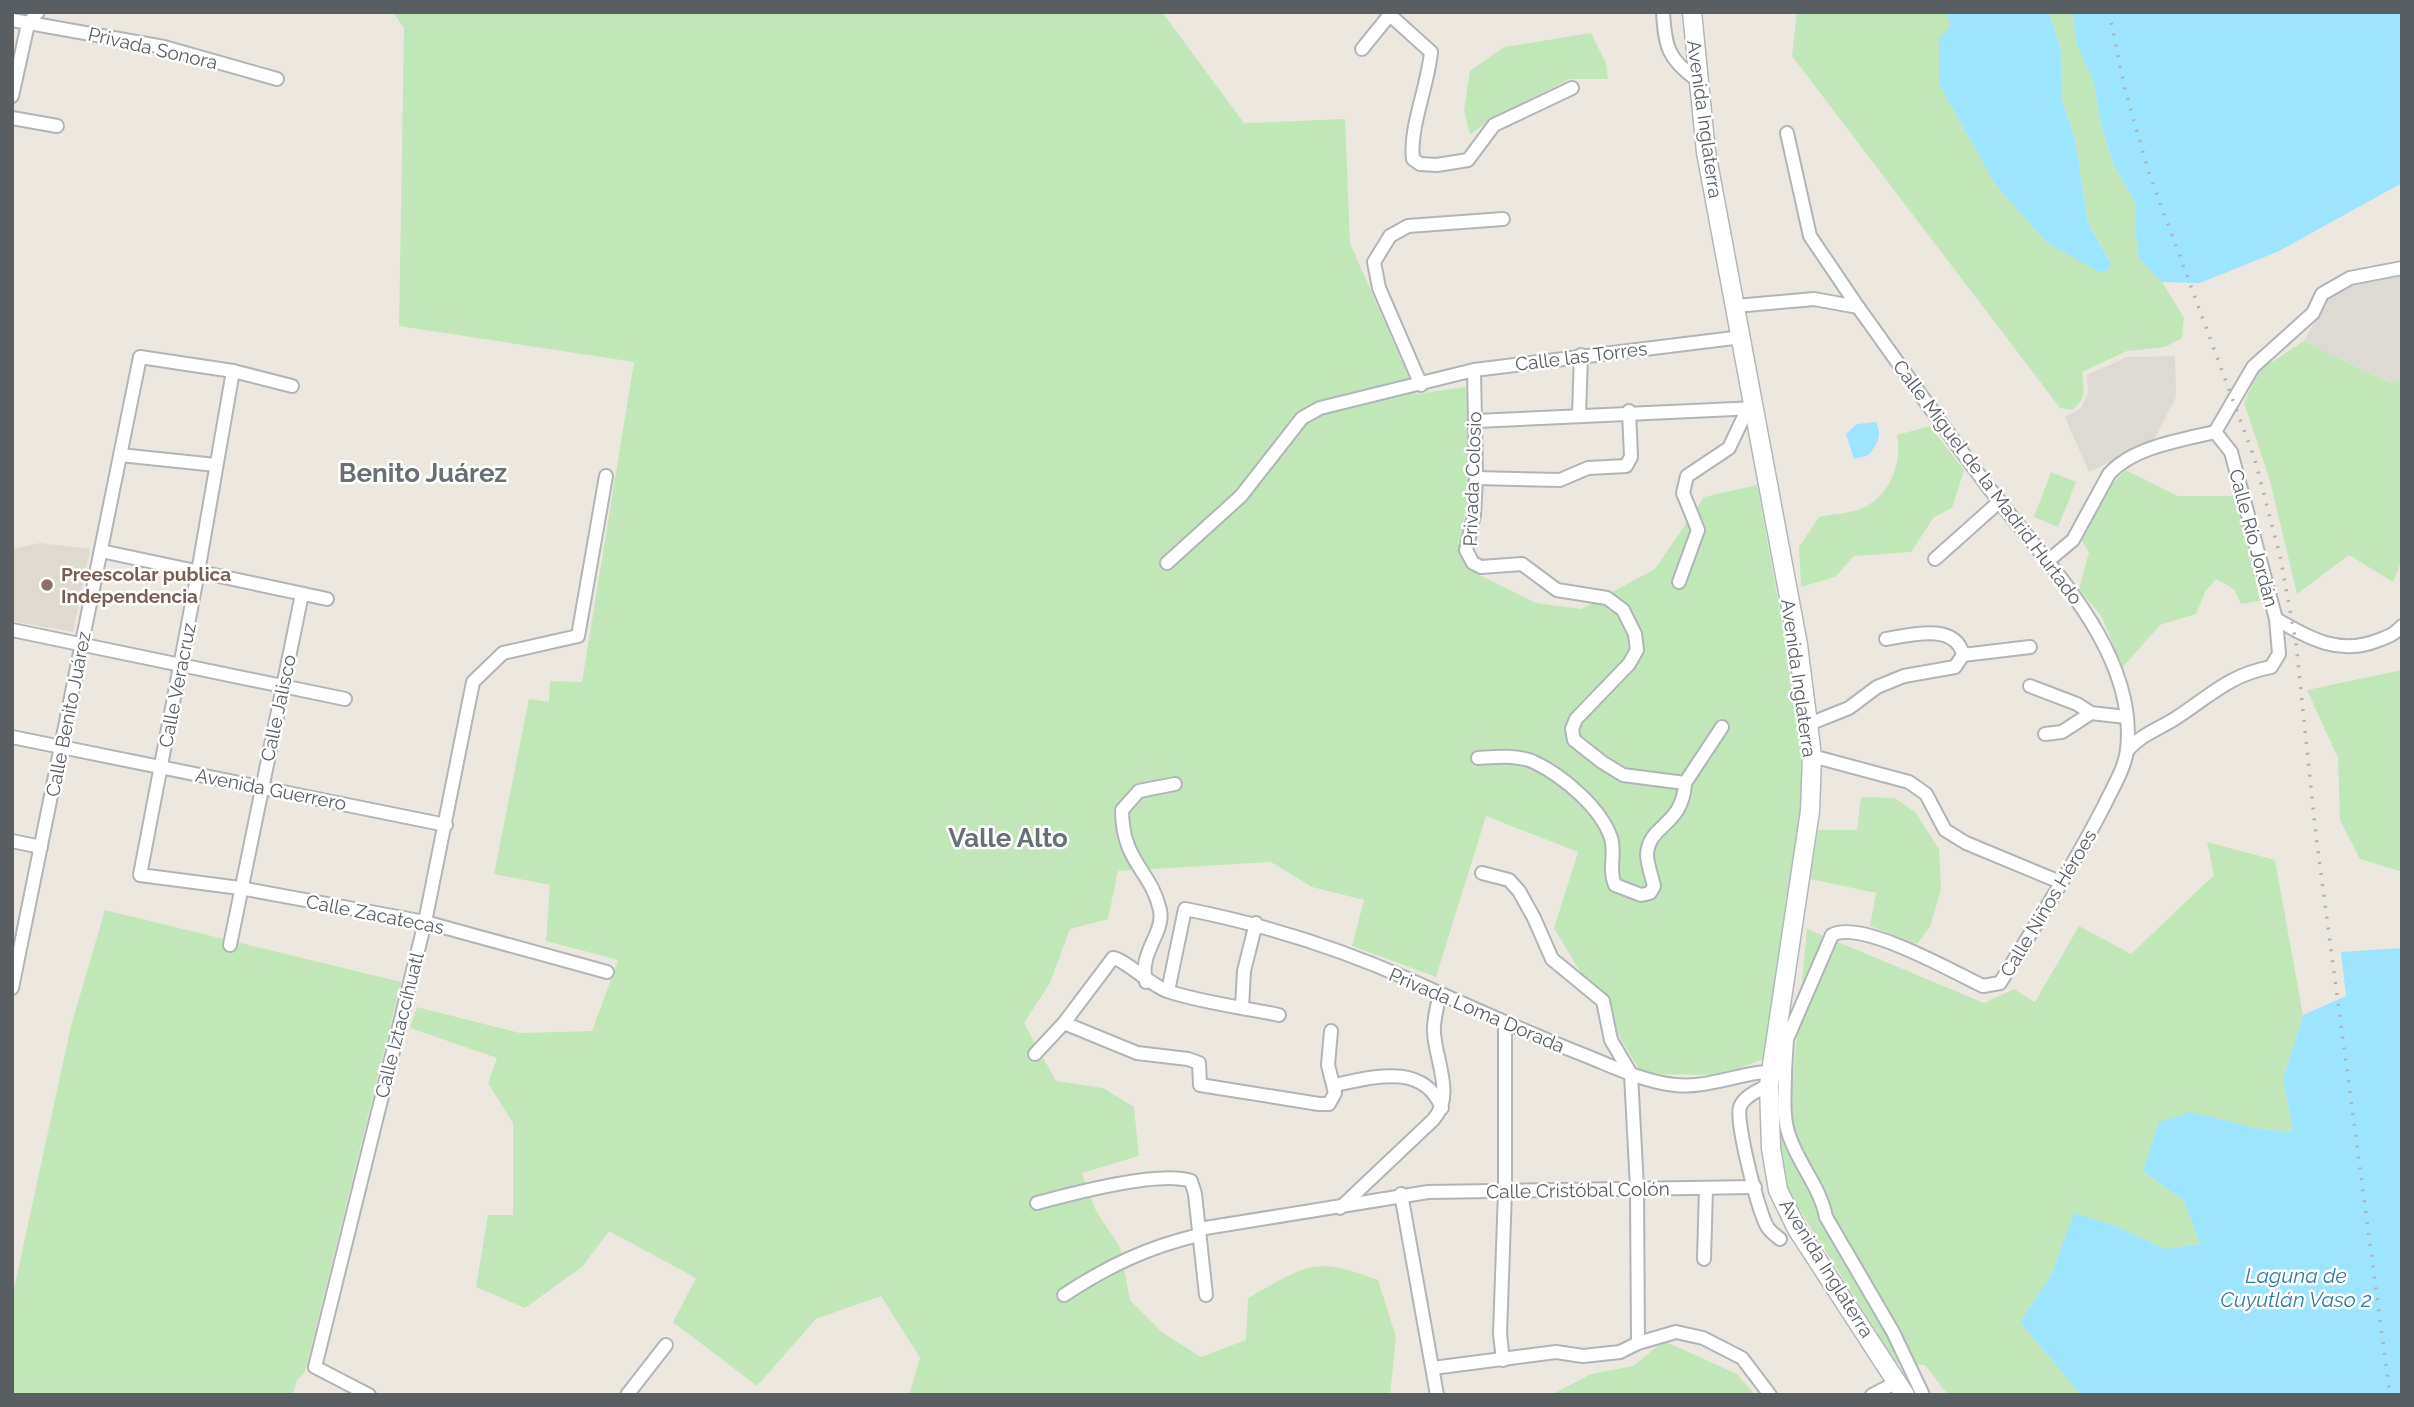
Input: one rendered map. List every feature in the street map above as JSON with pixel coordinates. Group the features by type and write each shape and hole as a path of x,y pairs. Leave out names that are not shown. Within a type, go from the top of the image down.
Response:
{"main road":[{"name":"Avenida Inglaterra","path":"1692,12 1706,152 1798,645 1812,756 1810,811 1775,1076 1771,1148 1779,1191 1797,1229 1902,1388"}],"street":[{"path":"12,96 28,24 38,12"},
{"path":"1663,12 1665,45 1678,67 1697,80"},
{"path":"1362,49 1391,14 1431,52 1427,86 1412,148 1413,159 1420,164 1468,160 1494,125 1573,88"},
{"name":"Privada Sonora","path":"12,20 164,47 277,79"},
{"path":"12,118 57,126"},
{"name":"Calle Miguel de la Madrid Hurtado","path":"1787,132 1810,236 1858,307 2000,501 2049,560 2085,611 2120,681 2126,717 2127,751 2116,780"},
{"path":"1421,385 1379,288 1374,262 1390,236 1408,226 1503,219"},
{"path":"2049,560 2073,540 2117,465 2164,444 2215,432 2253,367 2313,313 2322,294 2350,278 2402,268"},
{"path":"1736,306 1814,299 1858,307"},
{"name":"Calle las Torres","path":"1167,562 1241,496 1302,418 1320,408 1474,370 1742,337"},
{"path":"1579,415 1580,355"},
{"name":"Calle Benito Juárez","path":"12,988 17,938 41,847 140,357 233,371"},
{"name":"Privada Colosio","path":"1474,370 1476,478 1474,516 1466,550 1473,563 1481,567 1522,564 1557,590 1607,598 1623,610 1635,634 1637,650 1629,664 1576,719 1572,729 1574,740 1623,775 1685,783"},
{"path":"233,371 292,386"},
{"name":"Calle Veracruz","path":"139,875 198,572 233,371"},
{"path":"1476,421 1629,411 1752,408"},
{"path":"1679,582 1698,530 1683,493 1687,476 1729,448 1752,408"},
{"path":"1476,478 1560,480 1588,468 1626,466 1631,457 1629,411"},
{"name":"Calle Río Jordán","path":"2127,751 2137,740 2176,718 2229,680 2271,667 2279,654 2276,619 2231,452 2215,432"},
{"path":"120,455 216,465"},
{"name":"Calle Iztaccíhuatl","path":"369,1395 315,1367 425,922 472,682 503,653 578,636 606,476"},
{"path":"1935,559 2000,501"},
{"path":"101,551 327,599"},
{"name":"Calle Jalisco","path":"230,945 302,594"},
{"path":"2276,619 2317,642 2347,648 2367,645 2395,634 2402,626"},
{"path":"12,630 345,699"},
{"path":"1809,724 1849,708 1877,687 1904,676 1955,667 1963,655 1961,646 1949,636 1931,632 1886,639"},
{"path":"1963,655 2030,647"},
{"path":"2030,686 2077,704 2091,713 2126,717"},
{"path":"2045,734 2062,732 2091,713"},
{"path":"1478,758 1506,757 1535,762 1569,786 1603,819 1612,841 1611,876 1615,885 1641,895 1650,893 1654,887 1647,853 1653,836 1678,812 1684,801 1685,783 1722,727"},
{"name":"Avenida Guerrero","path":"12,737 446,825"},
{"path":"1812,756 1909,782 1926,794 1945,830 1966,843 2060,882"},
{"name":"Calle Niños Héroes","path":"1775,1076 1787,1039 1832,935 1846,930 1884,941 1983,986 2000,983 2116,780"},
{"path":"1146,982 1143,974 1147,948 1159,925 1161,912 1155,894 1126,845 1122,810 1139,791 1175,785"},
{"path":"12,841 41,847"},
{"path":"1482,873 1509,880 1534,918 1552,959 1603,1001 1611,1040 1631,1074 1637,1188 1638,1343"},
{"name":"Calle Zacatecas","path":"139,875 240,888 425,922 607,972"},
{"name":"Privada Loma Dorada","path":"1168,991 1185,908 1256,923 1353,957 1505,1025 1631,1074 1675,1086 1775,1076"},
{"path":"1242,1007 1244,971 1256,923"},
{"path":"1035,1054 1064,1023 1113,958 1120,958 1146,982 1168,991 1279,1014"},
{"path":"1340,1208 1442,1109 1443,1079 1434,1020 1440,994"},
{"path":"1064,1023 1137,1053 1188,1059 1199,1063 1202,1071 1200,1085 1329,1104 1335,1085 1328,1065 1331,1031"},
{"path":"1503,1360 1500,1334 1505,1191 1505,1025"},
{"path":"1335,1085 1372,1077 1402,1076 1424,1082 1437,1096 1442,1109"},
{"path":"1780,1239 1767,1227 1738,1124 1740,1106 1775,1076 1788,1135 1799,1160 1822,1196 1826,1217 1893,1332 1923,1395"},
{"path":"1037,1203 1074,1193 1179,1177 1191,1181 1195,1194 1206,1295"},
{"name":"Calle Cristóbal Colón","path":"1064,1295 1126,1258 1155,1245 1199,1232 1340,1208 1401,1194 1755,1187"},
{"path":"1704,1259 1706,1189"},
{"path":"1401,1194 1437,1395"},
{"path":"1433,1368 1556,1352 1583,1356 1620,1352 1638,1343 1676,1332 1703,1338 1742,1358 1770,1395"},
{"path":"627,1395 666,1345"},
{"path":"1872,1395 1902,1388"}],"shaded area":[{"path":"2402,275 2402,378 2392,383 2304,341 2328,298 2353,284"},
{"path":"2175,356 2176,397 2154,440 2089,472 2065,417 2081,408 2088,394 2087,375 2127,357"},
{"name":"Preescolar publica Independencia","path":"40,543 90,549 73,632 12,621 12,549"}],"green space":[{"path":"393,12 1162,12 1244,123 1345,119 1350,243 1416,394 1466,387 1469,491 1459,546 1469,570 1536,603 1581,609 1655,569 1704,497 1757,485 1787,648 1801,753 1801,808 1763,1059 1722,1075 1642,1074 1554,928 1578,852 1486,816 1436,977 1352,946 1364,900 1312,887 1271,862 1118,871 1108,919 1070,929 1050,983 1024,1023 1056,1081 1103,1088 1134,1107 1139,1156 1082,1173 1096,1211 1120,1247 1130,1300 1163,1333 1201,1357 1246,1340 1248,1298 1297,1272 1323,1266 1356,1272 1378,1280 1396,1337 1390,1395 909,1395 920,1358 881,1296 816,1319 757,1386 673,1322 696,1278 609,1231 582,1267 525,1308 476,1287 488,1215 513,1215 513,1123 488,1083 497,1058 410,1028 417,1007 520,1033 592,1031 618,960 546,941 550,885 494,874 529,699 549,702 550,681 582,682 634,362 399,326 404,28"},
{"path":"1797,12 1948,14 1951,26 1939,84 1995,184 2045,241 2111,262 2088,223 2075,139 2062,100 2061,50 2049,12 2073,12 2076,43 2094,83 2101,125 2114,166 2136,203 2135,226 2139,259 2162,282 2184,318 2182,338 2165,347 2127,351 2082,372 2080,402 2073,410 2060,408 1792,56"},
{"path":"1591,33 1606,63 1608,79 1570,79 1492,118 1470,135 1464,110 1470,71 1504,47"},
{"path":"2304,341 2391,383 2402,378 2402,560 2393,582 2349,555 2297,594 2270,481 2244,403 2258,371"},
{"path":"1930,426 1964,470 1952,508 1934,517 1911,552 1854,556 1835,577 1801,587 1799,547 1819,517 1857,510 1877,499 1891,480 1895,469 1898,458 1897,435"},
{"path":"2125,470 2178,496 2238,496 2260,601 2241,604 2234,589 2216,579 2205,592 2196,614 2160,625 2122,668 2102,617 2079,589 2089,552 2080,538 2100,497"},
{"path":"2051,472 2076,482 2058,527 2034,517"},
{"path":"2402,670 2402,872 2360,859 2340,820 2338,758 2307,690"},
{"path":"1861,797 1895,798 1915,812 1939,849 1941,889 1930,927 1917,944 1870,926 1876,893 1810,879 1818,830 1857,830"},
{"path":"2207,842 2275,860 2303,1015 2283,1079 2293,1132 2260,1129 2143,1171 2184,1201 2200,1244 2165,1249 2116,1226 2074,1214 2051,1275 2020,1322 2081,1395 1948,1395 1925,1365 1897,1364 1787,1190 1778,1144 1776,1093 1793,1075 1807,929 1984,1003 2014,989 2035,1002 2079,926 2131,954 2214,875"},
{"path":"105,910 401,982 305,1372 297,1380 293,1395 12,1395 12,1298 71,1026"},
{"path":"1664,1341 1737,1374 1755,1395 1551,1395 1591,1374 1633,1366"}],"water":[{"path":"1946,12 2049,12 2061,50 2062,100 2075,139 2088,223 2111,263 2107,271 2097,271 2045,241 1995,184 1939,84 1939,38 1951,26"},
{"path":"2073,12 2402,12 2402,183 2277,252 2200,283 2162,282 2139,259 2135,226 2136,203 2114,166 2101,125 2094,83 2076,43"},
{"path":"1876,422 1879,436 1874,447 1869,455 1854,459 1846,434 1857,424"},
{"name":"Laguna de Cuyutlán Vaso 2","path":"2402,948 2402,1395 2081,1395 2020,1322 2051,1275 2074,1213 2116,1226 2165,1249 2200,1244 2184,1201 2143,1171 2159,1122 2191,1112 2260,1129 2293,1132 2283,1079 2303,1015 2346,996 2341,952"}],"railway":[{"path":"2109,12 2125,90 2149,173 2255,460 2280,556 2296,643 2316,836 2390,1395"}],"place":[{"name":"Preescolar publica Independencia","path":"47,585"}],"district":[{"name":"Benito Juárez","path":"423,473"},
{"name":"Valle Alto","path":"1008,838"}]}
